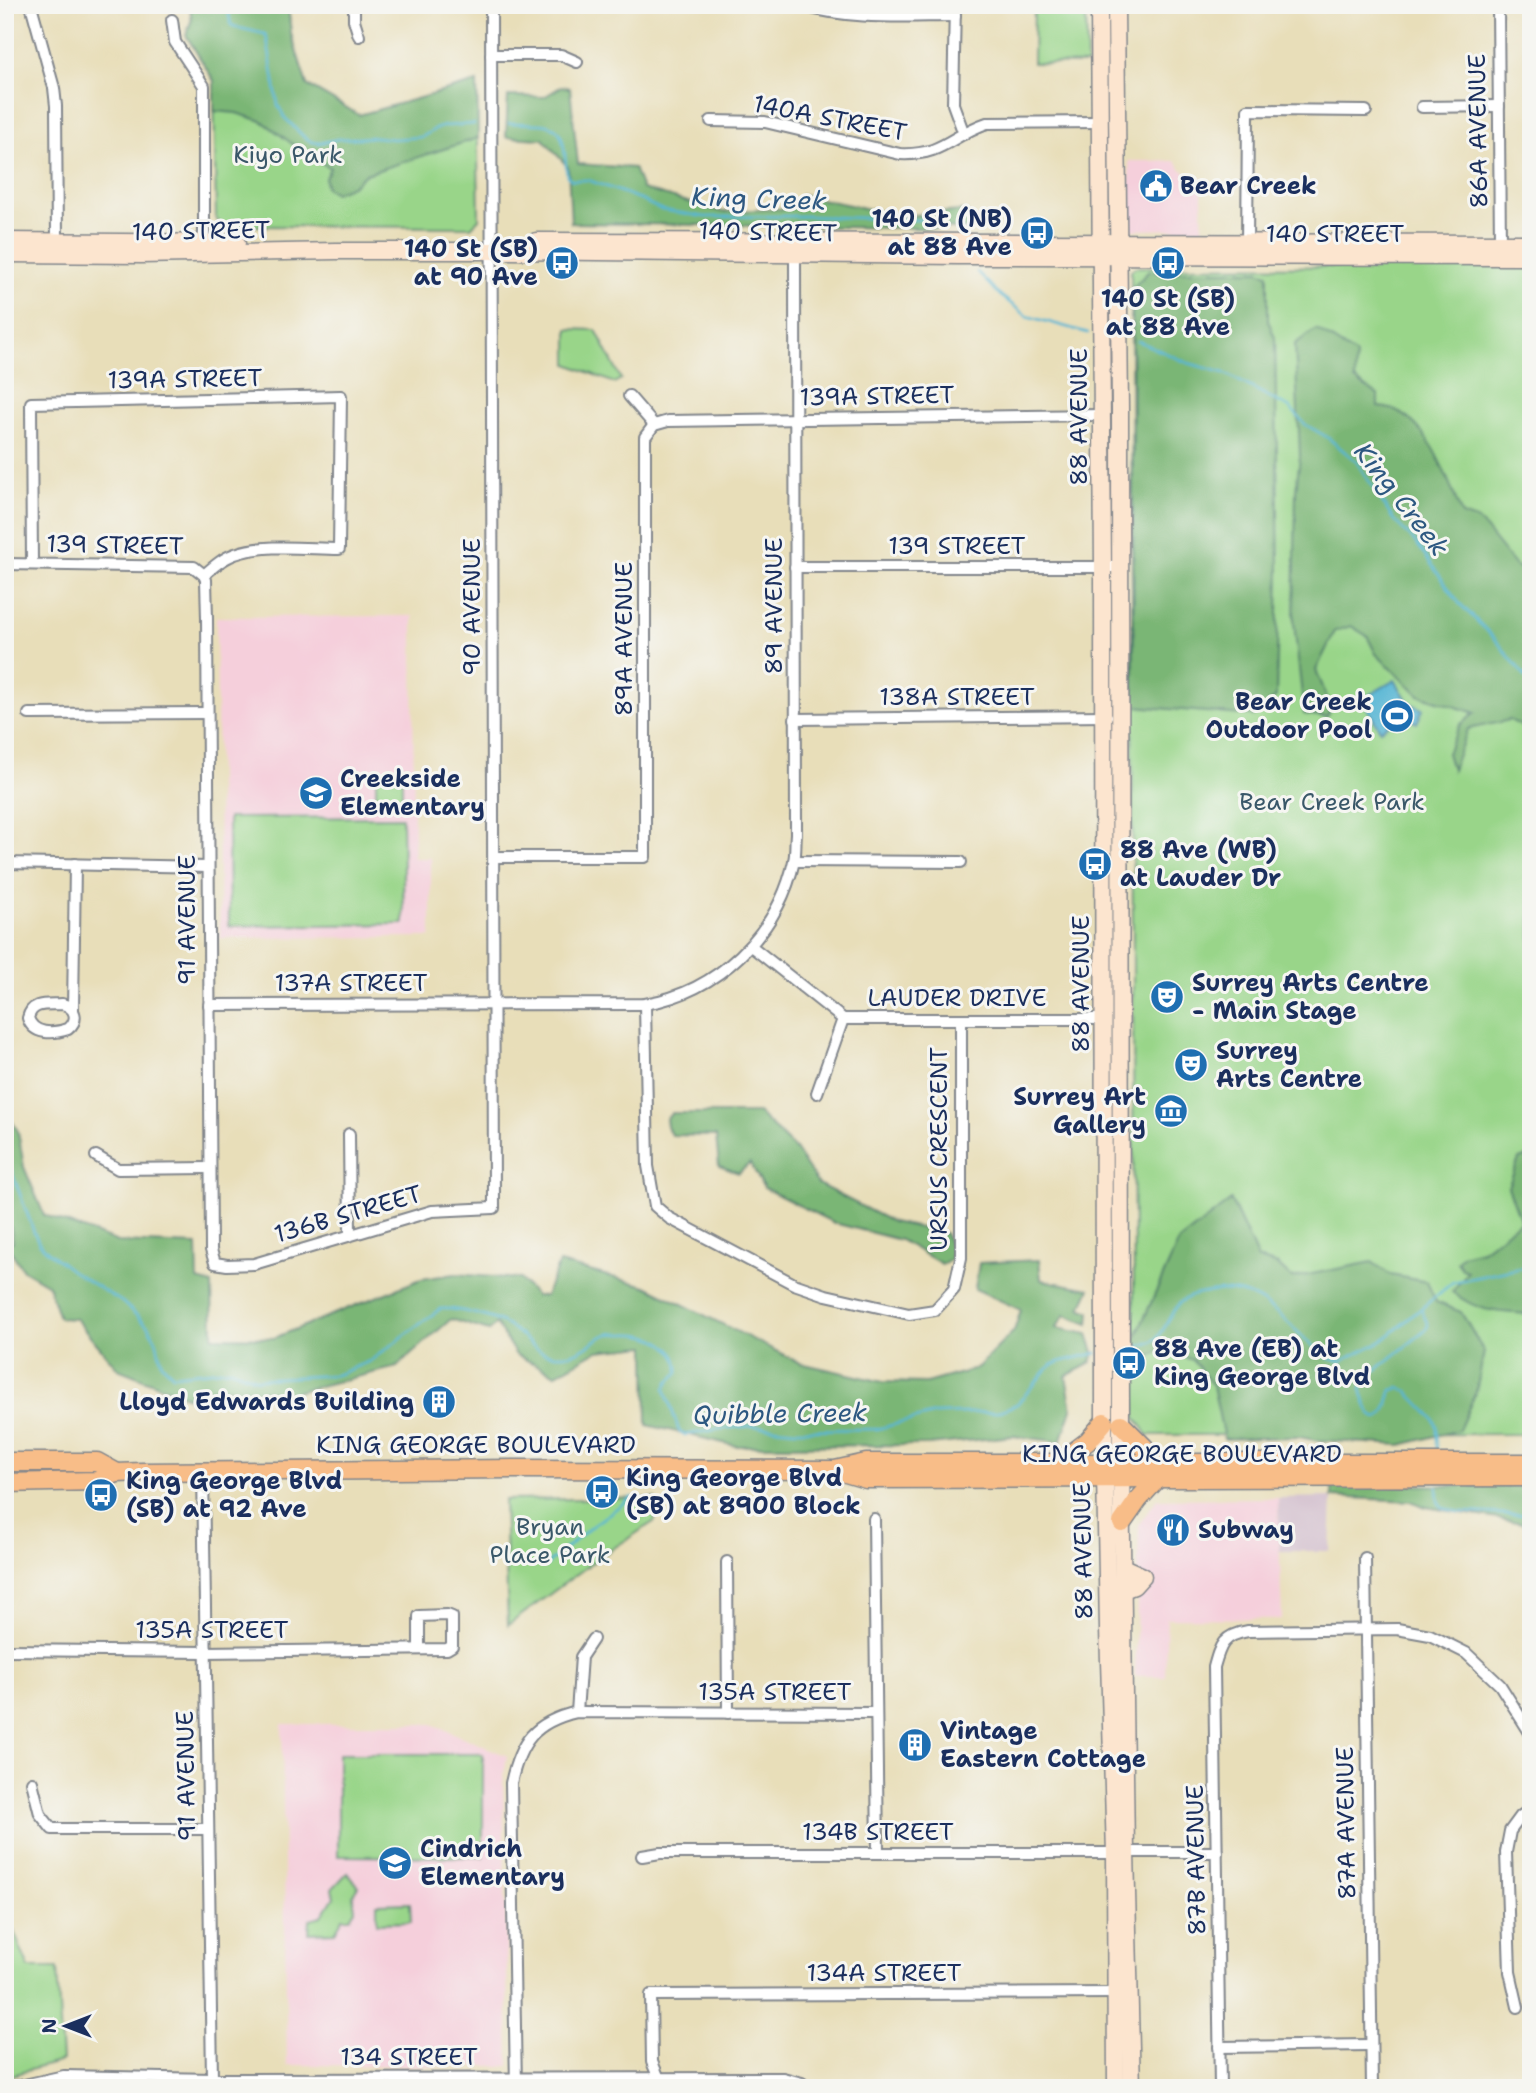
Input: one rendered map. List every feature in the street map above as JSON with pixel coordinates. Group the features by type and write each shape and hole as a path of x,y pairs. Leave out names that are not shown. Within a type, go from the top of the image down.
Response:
{"main road":[{"name":"88 AVENUE","path":"1099,5 1102,415 1111,567"},
{"name":"88 AVENUE","path":"1115,5 1119,249 1104,1019 1121,1853 1132,2088"},
{"name":"140 STREET","path":"5,241 1247,250 1500,250 1531,243"},
{"path":"141,255 153,249 199,249 204,243"},
{"name":"140 STREET","path":"5,254 141,255 491,246 795,255 1101,249"},
{"name":"140 STREET","path":"1500,250 1531,257"},
{"name":"88 AVENUE","path":"1111,716 1120,1035 1112,1350"},
{"path":"1104,1019 1120,1035"},
{"path":"1059,1463 1112,1423 1158,1470 1122,1523"},
{"name":"KING GEORGE BOULEVARD","path":"5,1462 97,1462 117,1473"},
{"name":"KING GEORGE BOULEVARD","path":"5,1483 97,1481 117,1473 555,1469 835,1470 866,1463 1059,1463 1113,1471"},
{"name":"KING GEORGE BOULEVARD","path":"835,1470 866,1479 1158,1470 1466,1470 1531,1463"},
{"name":"KING GEORGE BOULEVARD","path":"1466,1470 1531,1477"},
{"name":"88 AVENUE","path":"1113,1471 1122,1523 1123,1567 1143,1576 1134,1586 1123,1590 1116,2088"}],"street":[{"path":"32,5 54,88 56,106 57,241"},
{"path":"354,5 354,20 359,36"},
{"name":"90 AVENUE","path":"491,5 494,1208"},
{"path":"800,5 848,15 955,10 953,104 964,134"},
{"name":"86A AVENUE","path":"1498,5 1500,250"},
{"path":"172,20 175,42 204,86 204,243"},
{"path":"491,55 561,55 577,62"},
{"path":"1422,107 1499,106"},
{"path":"1247,250 1248,110 1366,111"},
{"name":"140A STREET","path":"711,121 765,122 900,154 915,155 931,152 987,123 1100,122"},
{"name":"89 AVENUE","path":"645,1004 679,995 704,983 751,946 768,922 794,861 795,255"},
{"name":"139A STREET","path":"32,564 31,403 341,396 339,549"},
{"path":"629,396 654,425"},
{"name":"139A STREET","path":"654,425 668,421 795,418 1102,415"},
{"name":"89A AVENUE","path":"494,857 645,857 645,437 654,425"},
{"name":"139 STREET","path":"5,564 194,567 204,575 228,557 244,551 339,549"},
{"name":"139 STREET","path":"795,567 1111,567"},
{"name":"91 AVENUE","path":"204,575 211,1250 215,1263"},
{"path":"29,713 207,713"},
{"name":"138A STREET","path":"795,719 1111,716"},
{"path":"794,861 961,862"},
{"path":"5,863 208,867"},
{"path":"73,1010 75,864"},
{"name":"LAUDER DRIVE","path":"751,946 843,1019 1104,1019"},
{"name":"137A STREET","path":"209,1005 645,1004"},
{"name":"URSUS CRESCENT","path":"645,1004 648,1166 655,1206 669,1218 794,1284 826,1295 909,1314 935,1310 954,1289 961,1258 961,1019"},
{"path":"817,1093 843,1019"},
{"path":"349,1134 349,1234"},
{"path":"96,1156 118,1169 210,1168"},
{"name":"136B STREET","path":"215,1263 254,1264 432,1210 494,1208"},
{"name":"91 AVENUE","path":"203,1472 212,2078"},
{"path":"874,1519 878,1853"},
{"name":"87A AVENUE","path":"1365,1558 1372,2088"},
{"path":"727,1562 728,1713"},
{"path":"1365,1629 1397,1629 1430,1635 1466,1653 1500,1685 1531,1734"},
{"name":"87B AVENUE","path":"1220,2088 1214,1667 1218,1650 1230,1636 1248,1631 1365,1629"},
{"path":"577,1712 581,1657 593,1639"},
{"name":"135A STREET","path":"5,1650 419,1650"},
{"name":"135A STREET","path":"516,2083 511,1783 521,1749 530,1736 558,1716 577,1712 876,1713"},
{"path":"32,1782 40,1814 52,1829 208,1829"},
{"path":"1518,2007 1510,1972 1506,1852 1510,1830 1521,1816 1531,1809"},
{"name":"134B STREET","path":"642,1856 659,1853 1217,1852"},
{"name":"134A STREET","path":"661,2083 652,2062 651,1995 1117,1993"},
{"path":"1219,2047 1370,2045"},
{"name":"134 STREET","path":"11,2088 64,2076 516,2083 661,2083 783,2078 802,2083 805,2088"}],"shaded area":[{"path":"1129,161 1176,161 1182,170 1192,177 1202,178 1202,229 1133,230 1130,227"},
{"name":"Creekside Elementary","path":"413,616 414,858 431,858 431,937 220,938 216,617"},
{"path":"1332,1497 1330,1551 1280,1551 1278,1498"},
{"path":"1278,1498 1282,1619 1167,1618 1165,1676 1135,1676 1139,1524 1157,1499"},
{"name":"Cindrich Elementary","path":"282,1724 432,1724 507,1756 503,1783 509,2066 287,2065"}],"green space":[{"name":"Kiyo Park","path":"185,5 288,5 291,34 307,85 359,115 477,82 479,219 471,227 224,226 216,219 214,81 186,35 192,19 190,8"},
{"path":"185,5 288,5 291,34 307,85 359,115 477,82 478,138 366,174 352,186 335,193 326,188 325,178 330,168 303,152 262,121 236,113 214,111 214,81 186,35 192,19 190,8"},
{"path":"1086,5 1087,64 1033,63 1034,6"},
{"path":"562,86 570,88 578,164 634,168 642,189 723,212 794,208 801,195 903,216 961,211 968,212 967,229 571,223 568,167 543,139 506,137 508,96 544,97"},
{"name":"Bear Creek Park","path":"1531,266 1531,1434 1148,1435 1135,1416 1134,1366 1143,1366 1143,1334 1134,1333 1131,271 1135,267"},
{"path":"1149,271 1259,271 1268,274 1268,320 1275,338 1279,571 1276,697 1254,716 1134,706 1132,288"},
{"path":"568,329 596,330 621,379 614,383 568,364"},
{"path":"1316,329 1356,355 1355,380 1378,395 1378,407 1395,410 1422,432 1441,465 1462,515 1479,521 1515,566 1531,571 1531,732 1510,720 1468,729 1452,770 1447,753 1460,725 1475,713 1419,695 1376,654 1367,636 1351,626 1335,631 1316,670 1331,707 1327,717 1304,714 1294,623 1296,490 1300,456 1295,344"},
{"path":"376,773 402,773 402,801 376,801"},
{"path":"402,817 404,924 229,926 228,818"},
{"path":"5,1110 18,1131 24,1167 44,1215 118,1242 197,1245 198,1280 212,1284 213,1337 274,1338 421,1279 455,1274 520,1279 536,1296 545,1296 559,1263 646,1286 800,1363 883,1382 926,1383 976,1369 1014,1331 1021,1310 975,1289 979,1263 1039,1260 1041,1280 1090,1289 1081,1308 1090,1312 1089,1324 1065,1315 1056,1328 1088,1334 1094,1352 1091,1363 1066,1376 1072,1409 1061,1442 1013,1436 929,1445 736,1446 647,1425 646,1346 597,1351 556,1374 516,1355 496,1324 489,1331 451,1319 397,1367 291,1393 213,1388 196,1400 118,1369 76,1319 59,1318 48,1285 23,1270 6,1243 13,1242 5,1198"},
{"path":"672,1113 758,1113 795,1149 818,1184 892,1222 945,1233 951,1248 951,1259 942,1264 900,1240 834,1223 764,1188 750,1163 739,1173 719,1166 716,1136 671,1135 666,1119"},
{"path":"1531,1155 1531,1314 1480,1308 1452,1292 1468,1271 1462,1269 1457,1262 1462,1255 1482,1250 1521,1221 1508,1187 1519,1159"},
{"path":"1231,1200 1258,1259 1278,1265 1292,1278 1372,1262 1391,1275 1427,1282 1436,1302 1461,1312 1484,1352 1476,1392 1459,1430 1401,1445 1299,1437 1224,1439 1213,1386 1193,1360 1162,1350 1136,1363 1133,1343 1179,1241"},
{"path":"1332,1484 1531,1487 1531,1538 1523,1523 1426,1507 1411,1501 1332,1497"},
{"name":"Bryan Place Park","path":"655,1498 655,1521 600,1557 508,1625 504,1500"},
{"path":"338,1754 483,1754 483,1857 338,1856"},
{"path":"347,1873 359,1886 353,1895 355,1910 350,1918 343,1918 335,1932 309,1933 310,1919 322,1916 334,1897 332,1889"},
{"path":"410,1903 411,1922 377,1923 377,1904"},
{"path":"5,1911 29,1968 57,1968 62,2061 5,2077"}],"water":[{"path":"1395,680 1409,703 1423,709 1417,723 1402,716 1380,730 1362,699"}],"waterway":[{"name":"King Creek","path":"227,5 231,25 265,34 278,105 285,118 312,142 422,137 445,126 474,124"},
{"name":"King Creek","path":"509,123 540,124 556,129 561,135 567,176 572,180 588,180 662,210 705,217 804,216 930,222"},
{"name":"King Creek","path":"977,272 1001,296 1027,316 1088,333"},
{"name":"King Creek","path":"1138,341 1188,363 1224,373 1290,408 1306,425 1327,437 1356,461 1393,519 1417,544 1459,603 1496,640 1531,684"},
{"name":"Quibble Creek","path":"5,1154 39,1243 72,1271 122,1302 147,1325 156,1340 162,1364 173,1375 230,1369 257,1379 336,1375 370,1361 440,1309 455,1310 502,1323 538,1350 554,1355 576,1352 610,1334 642,1335 660,1342 674,1354 677,1363 678,1373 665,1389 679,1431 685,1435 752,1426 797,1430 877,1429 935,1414 998,1412 1017,1404 1051,1365 1097,1353"},
{"name":"Quibble Creek","path":"1128,1348 1155,1340 1177,1306 1186,1298 1225,1291 1242,1293 1257,1299 1270,1307 1322,1354 1342,1361 1382,1341 1453,1282 1531,1266"},
{"path":"1421,1309 1428,1325 1426,1330 1371,1374 1361,1389 1368,1410 1375,1417 1384,1413 1392,1390 1400,1388 1407,1391 1433,1418 1437,1426 1437,1455"},
{"path":"1437,1486 1438,1501 1442,1508 1459,1512 1531,1515"},
{"path":"545,1566 592,1526 632,1497"}],"place":[{"name":"Bear Creek","path":"1156,186"},
{"name":"140 St (NB) at 88 Ave","path":"1037,233"},
{"name":"140 St (SB) at 90 Ave","path":"562,263"},
{"name":"140 St (SB) at 88 Ave","path":"1168,263"},
{"name":"Bear Creek Outdoor Pool","path":"1397,716"},
{"name":"Creekside Elementary","path":"316,793"},
{"name":"88 Ave (WB) at Lauder Dr","path":"1095,864"},
{"name":"Surrey Arts Centre - Main Stage","path":"1167,997"},
{"name":"Surrey Arts Centre","path":"1191,1065"},
{"name":"Surrey Art Gallery","path":"1171,1111"},
{"name":"88 Ave (EB) at King George Blvd","path":"1129,1363"},
{"name":"Lloyd Edwards Building","path":"439,1402"},
{"name":"King George Blvd (SB) at 8900 Block","path":"602,1492"},
{"name":"King George Blvd (SB) at 92 Ave","path":"101,1495"},
{"name":"Subway","path":"1173,1530"},
{"name":"Vintage Eastern Cottage","path":"915,1745"},
{"name":"Cindrich Elementary","path":"395,1863"}]}
